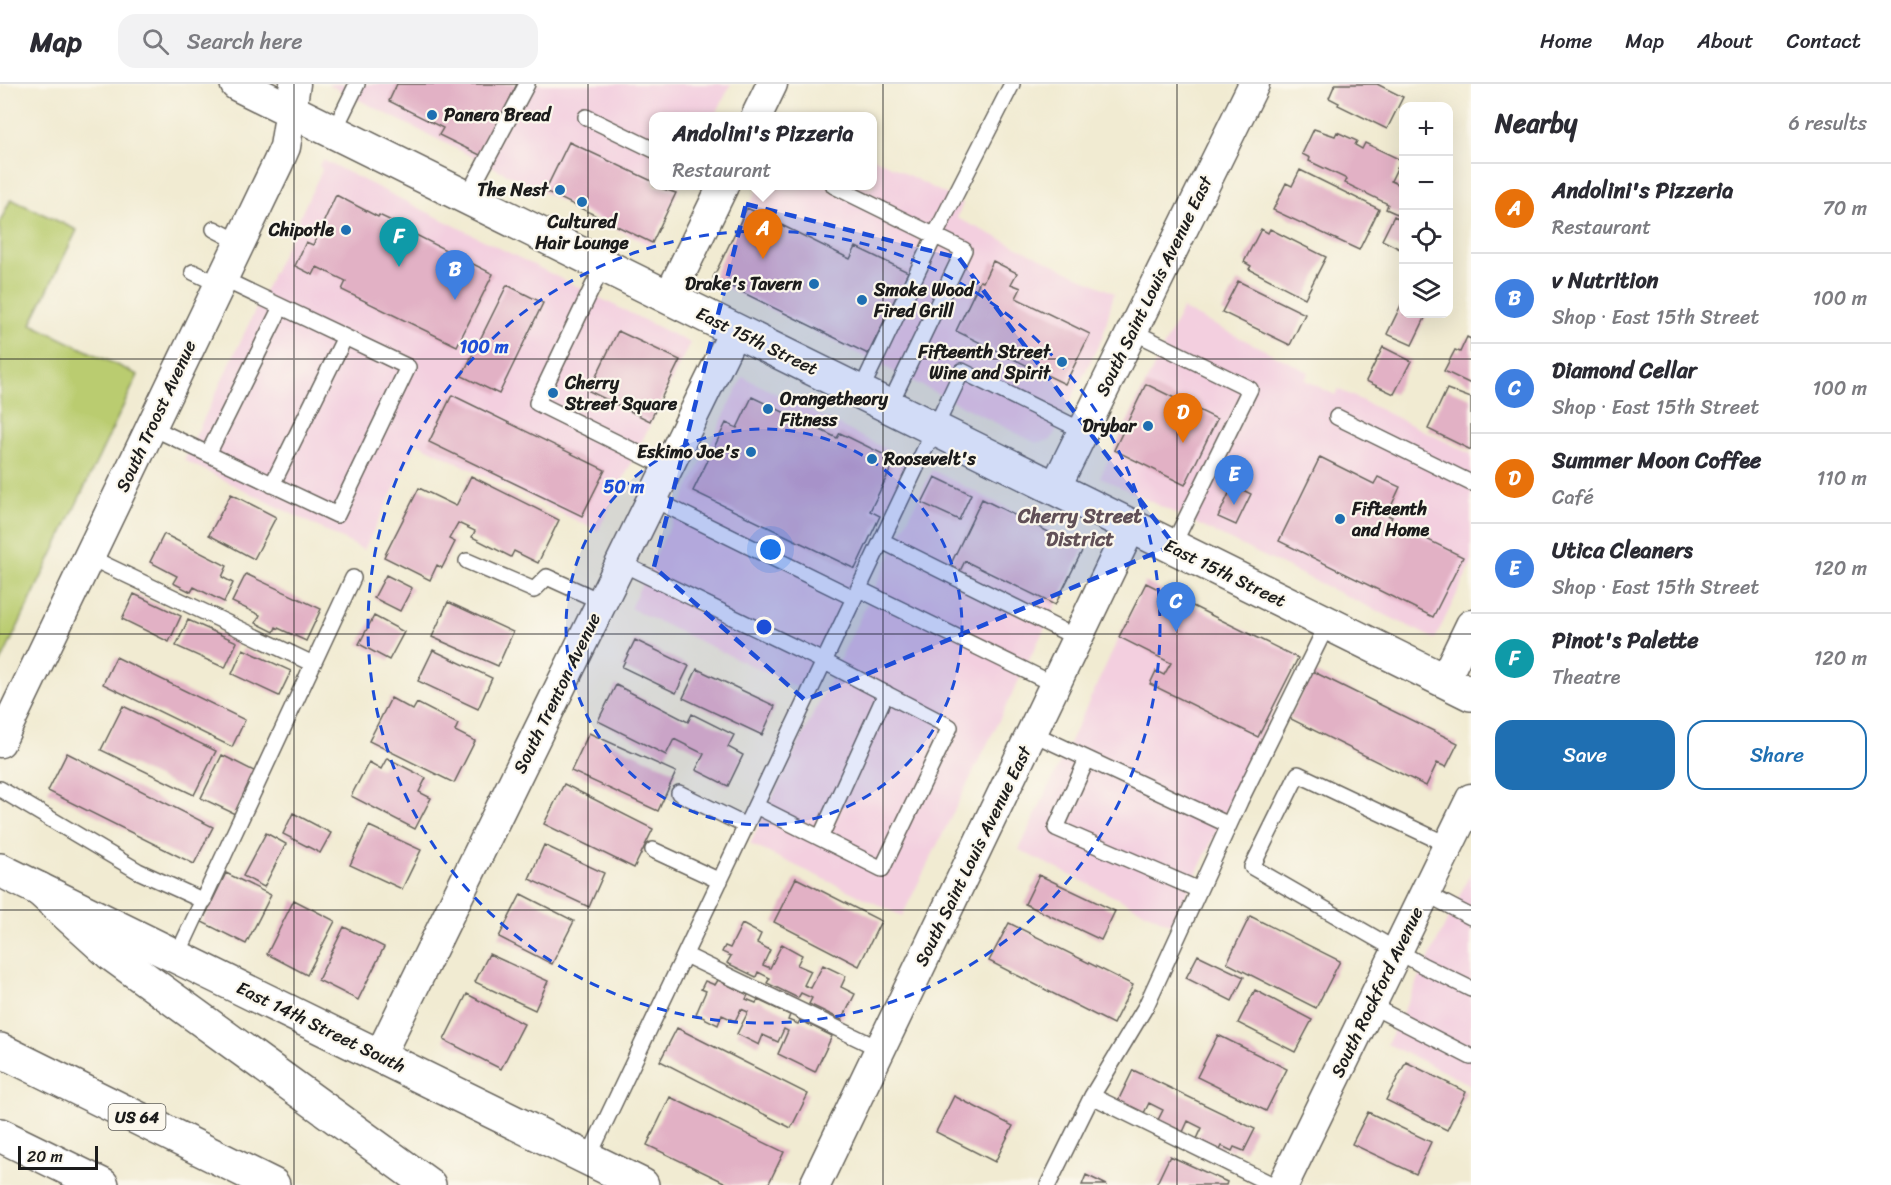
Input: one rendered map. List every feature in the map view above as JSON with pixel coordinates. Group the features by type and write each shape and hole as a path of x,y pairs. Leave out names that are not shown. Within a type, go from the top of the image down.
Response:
{"main road":[{"name":"East 15th Street","path":"237,84 293,97 334,131 1457,687"},
{"name":"East 14th Street South","path":"0,870 642,1185"},
{"path":"39,889 111,954 429,1185"},
{"name":"US 64","path":"0,1050 273,1185"},
{"path":"0,1135 102,1185"}],"street":[{"path":"758,112 772,84"},
{"name":"South Saint Louis Avenue East","path":"1055,488 1254,84"},
{"name":"South Troost Avenue","path":"0,742 152,427 227,236 285,147 293,97"},
{"path":"669,297 721,190"},
{"name":"South Trenton Avenue","path":"380,1056 735,330"},
{"name":"South Saint Louis Avenue East","path":"815,1185 1131,526"},
{"path":"1457,687 1471,625"},
{"name":"South Rockford Avenue","path":"1282,1185 1471,799"}],"lane":[{"path":"334,131 357,84"},
{"path":"467,197 527,84"},
{"path":"860,392 935,235 1012,84"},
{"path":"586,117 649,148"},
{"path":"842,190 964,250 889,406"},
{"path":"603,265 537,403 668,468"},
{"path":"152,427 337,515 408,367 282,307 211,278"},
{"path":"208,454 282,307"},
{"path":"1132,331 1250,389 1172,547"},
{"path":"272,484 345,337"},
{"path":"588,1158 962,371 1083,431"},
{"path":"1337,417 1471,483"},
{"path":"653,499 1055,685"},
{"path":"882,541 1077,638"},
{"path":"89,557 313,664"},
{"path":"467,561 534,590 547,577 602,602"},
{"path":"621,563 825,662 950,727 882,869 756,806"},
{"path":"177,956 353,578"},
{"path":"1048,1185 1092,1096 1146,1006 1198,890 1328,623"},
{"path":"820,838 886,693"},
{"path":"1032,733 1229,825"},
{"path":"1087,759 1056,828 1198,890"},
{"path":"1448,845 1298,774 1252,867 1422,965 1471,989"},
{"path":"0,789 138,871 204,901"},
{"path":"679,793 746,826"},
{"path":"653,850 720,881"},
{"path":"1425,893 1471,917"},
{"path":"685,955 880,1048"},
{"path":"1370,1005 1471,1057"},
{"path":"1092,1096 1274,1185"}],"highlighted area":[{"path":"746,204 959,258 1174,545 805,700 654,567"}],"shaded area":[{"path":"327,84 731,84 717,112 649,112 649,190 679,190 651,246"},
{"path":"877,159 963,203 957,218 1114,293 1103,336 1051,440 1036,443 711,280 757,190 877,190"},
{"path":"323,160 690,343 598,531 417,443 364,550 184,460 322,170 319,165"},
{"path":"1182,309 1309,372 1305,380 1335,395 1338,389 1471,454 1471,565 1435,639 1100,477"},
{"path":"743,377 910,461 800,689 630,608"},
{"path":"932,470 1085,547 902,916 750,844"},
{"path":"1145,582 1300,656 1172,925 1019,850"},
{"path":"1471,872 1471,1085 1387,1044"}],"green space":[{"path":"11,199 77,230 31,324 138,375 0,664 0,222"}],"building":[{"path":"397,84 517,84 482,156 439,135 443,128 389,101"},
{"path":"1335,84 1377,84 1403,97 1387,129 1338,105 1339,103 1329,98"},
{"path":"1314,129 1335,136 1337,132 1357,141 1355,145 1362,149 1365,143 1399,159 1391,181 1399,185 1399,215 1386,209 1388,204 1345,183 1347,179 1309,161 1310,158 1302,154"},
{"path":"569,142 649,180 649,190 667,190 676,193 652,243 545,191"},
{"path":"1300,170 1379,209 1359,250 1273,210 1286,183 1292,186"},
{"path":"336,195 378,217 379,215 413,231 412,233 493,274 457,346 342,290 346,281 317,267 313,275 295,266 306,242 313,245"},
{"path":"747,208 850,259 856,247 908,272 868,354 713,278"},
{"path":"1394,216 1399,218 1399,248 1382,240"},
{"path":"1261,229 1268,233 1270,229 1326,257 1305,298 1249,269 1251,266 1244,262"},
{"path":"993,261 1017,273 1011,284 1021,288 1016,298 1090,334 1065,384 956,331 980,281 983,282"},
{"path":"1238,281 1305,314 1290,345 1222,312"},
{"path":"507,285 543,303 499,394 462,376"},
{"path":"1399,309 1399,318 1425,318 1412,345 1387,334"},
{"path":"618,331 680,360 650,421 589,391"},
{"path":"1467,337 1471,339 1471,384 1444,371 1455,350 1460,352"},
{"path":"1383,347 1411,361 1394,394 1366,381"},
{"path":"1146,384 1217,419 1185,485 1114,450"},
{"path":"1447,389 1471,398 1471,450 1428,429"},
{"path":"452,395 605,470 582,516 429,442"},
{"path":"752,397 837,438 840,433 895,460 870,511 880,516 855,569 693,491 726,423 737,428"},
{"name":"Fifteenth and Home","path":"1320,457 1374,484 1378,477 1400,487 1387,515 1392,517 1390,521 1463,557 1433,617 1279,541"},
{"path":"471,476 559,520 538,563 514,551 511,557 472,537 475,531 458,523 449,539 455,542 442,568 437,565 430,580 384,557 419,488 456,506"},
{"path":"935,477 971,494 959,520 922,503"},
{"path":"1233,485 1251,494 1236,525 1218,517"},
{"path":"231,494 276,517 254,559 209,535"},
{"path":"982,499 1083,549 1055,605 965,561 958,575 948,570"},
{"path":"164,534 227,566 222,577 233,583 224,602 194,587 191,592 173,583 177,576 150,562"},
{"path":"246,574 321,609 306,641 276,627 274,632 256,623 260,615 232,602"},
{"path":"386,575 412,588 400,611 374,598"},
{"path":"1146,583 1298,658 1258,737 1150,684 1156,671 1164,675 1171,663 1119,637"},
{"path":"134,594 181,616 169,642 122,619"},
{"path":"448,602 513,632 498,666 432,637"},
{"path":"374,616 404,632 389,660 359,644"},
{"path":"188,620 237,642 225,668 176,646"},
{"path":"635,640 689,666 676,693 622,667"},
{"path":"243,649 291,671 279,696 232,674"},
{"path":"433,650 492,678 478,709 418,681"},
{"path":"116,657 245,720 232,747 103,684"},
{"path":"697,669 775,706 762,735 683,698"},
{"path":"1312,671 1458,743 1446,767 1437,763 1426,786 1289,718"},
{"path":"616,685 688,722 692,714 734,735 728,747 743,755 728,786 696,770 704,754 674,739 666,755 598,721"},
{"path":"391,698 413,710 417,703 458,724 455,731 475,741 454,783 369,741"},
{"path":"123,706 216,751 194,795 101,750"},
{"path":"589,733 676,772 658,811 571,771"},
{"path":"67,753 213,827 194,864 48,791"},
{"path":"222,755 256,772 235,814 201,798"},
{"path":"387,758 426,778 419,792 431,798 415,829 351,796 369,762 381,769"},
{"path":"564,784 653,829 634,868 544,824"},
{"path":"293,813 331,833 320,853 283,834"},
{"path":"369,826 421,850 402,889 350,865"},
{"path":"266,833 286,844 264,887 243,876"},
{"path":"544,845 604,873 589,907 529,879"},
{"path":"226,873 271,895 246,944 202,922"},
{"path":"1039,875 1115,911 1101,940 1025,904"},
{"path":"796,878 881,921 859,966 774,922"},
{"path":"521,894 574,921 552,964 499,937"},
{"path":"294,900 335,921 307,975 267,954"},
{"path":"1250,916 1340,961 1316,1008 1227,963"},
{"path":"1009,923 1133,985 1113,1024 989,961"},
{"path":"742,924 761,934 757,943 770,950 763,965 770,968 782,944 802,955 797,965 811,971 804,985 811,988 823,965 846,976 841,987 855,994 842,1020 809,1004 812,998 801,993 798,998 767,983 770,978 758,972 756,977 727,963 731,956 722,952 725,946 730,948"},
{"path":"344,927 384,947 358,1000 318,980"},
{"path":"489,954 548,981 535,1010 475,982"},
{"path":"1198,955 1244,977 1232,1001 1186,978"},
{"path":"718,980 748,995 746,999 756,1003 758,1000 790,1015 788,1020 798,1024 800,1020 832,1036 815,1072 778,1054 788,1031 784,1029 778,1042 763,1035 759,1045 737,1034 748,1012 741,1009 735,1021 722,1015 718,1025 696,1014 706,991 701,989 705,981 715,985"},
{"path":"1255,990 1312,1020 1295,1052 1238,1023"},
{"path":"467,994 524,1024 501,1069 444,1040"},
{"path":"677,1028 808,1094 791,1128 660,1061"},
{"path":"1218,1035 1287,1069 1266,1111 1197,1077"},
{"path":"1406,1062 1466,1092 1447,1130 1386,1100"},
{"path":"1133,1070 1255,1129 1244,1151 1234,1147 1232,1151 1222,1146 1220,1150 1197,1139 1202,1128 1188,1121 1183,1132 1158,1120 1163,1110 1149,1103 1144,1113 1118,1101"},
{"path":"954,1096 1013,1126 995,1162 936,1132"},
{"path":"670,1097 784,1152 768,1185 730,1185 647,1145"},
{"path":"1368,1112 1431,1142 1416,1174 1352,1144"},
{"path":"1170,1156 1227,1182 1226,1185 1156,1185"},
{"path":"1086,1175 1107,1185 1082,1185"}],"place":[{"name":"Panera Bread","path":"432,115"},
{"name":"The Nest","path":"560,190"},
{"name":"Cultured Hair Lounge","path":"582,202"},
{"name":"Chipotle","path":"346,230"},
{"name":"Andolini's Pizzeria","path":"763,259"},
{"name":"Pinot's Palette","path":"399,267"},
{"name":"Drake's Tavern","path":"814,284"},
{"name":"v Nutrition","path":"455,300"},
{"name":"Smoke Wood Fired Grill","path":"862,300"},
{"name":"Fifteenth Street Wine and Spirit","path":"1062,362"},
{"name":"Cherry Street Square","path":"553,393"},
{"name":"Orangetheory Fitness","path":"768,409"},
{"name":"Drybar","path":"1148,426"},
{"name":"Summer Moon Coffee","path":"1183,443"},
{"name":"Eskimo Joe's","path":"751,452"},
{"name":"Roosevelt's","path":"872,459"},
{"name":"Utica Cleaners","path":"1234,505"},
{"name":"Fifteenth and Home","path":"1340,519"},
{"name":"Diamond Cellar","path":"1176,632"}],"district":[{"name":"Cherry Street District","path":"1080,528"}]}
